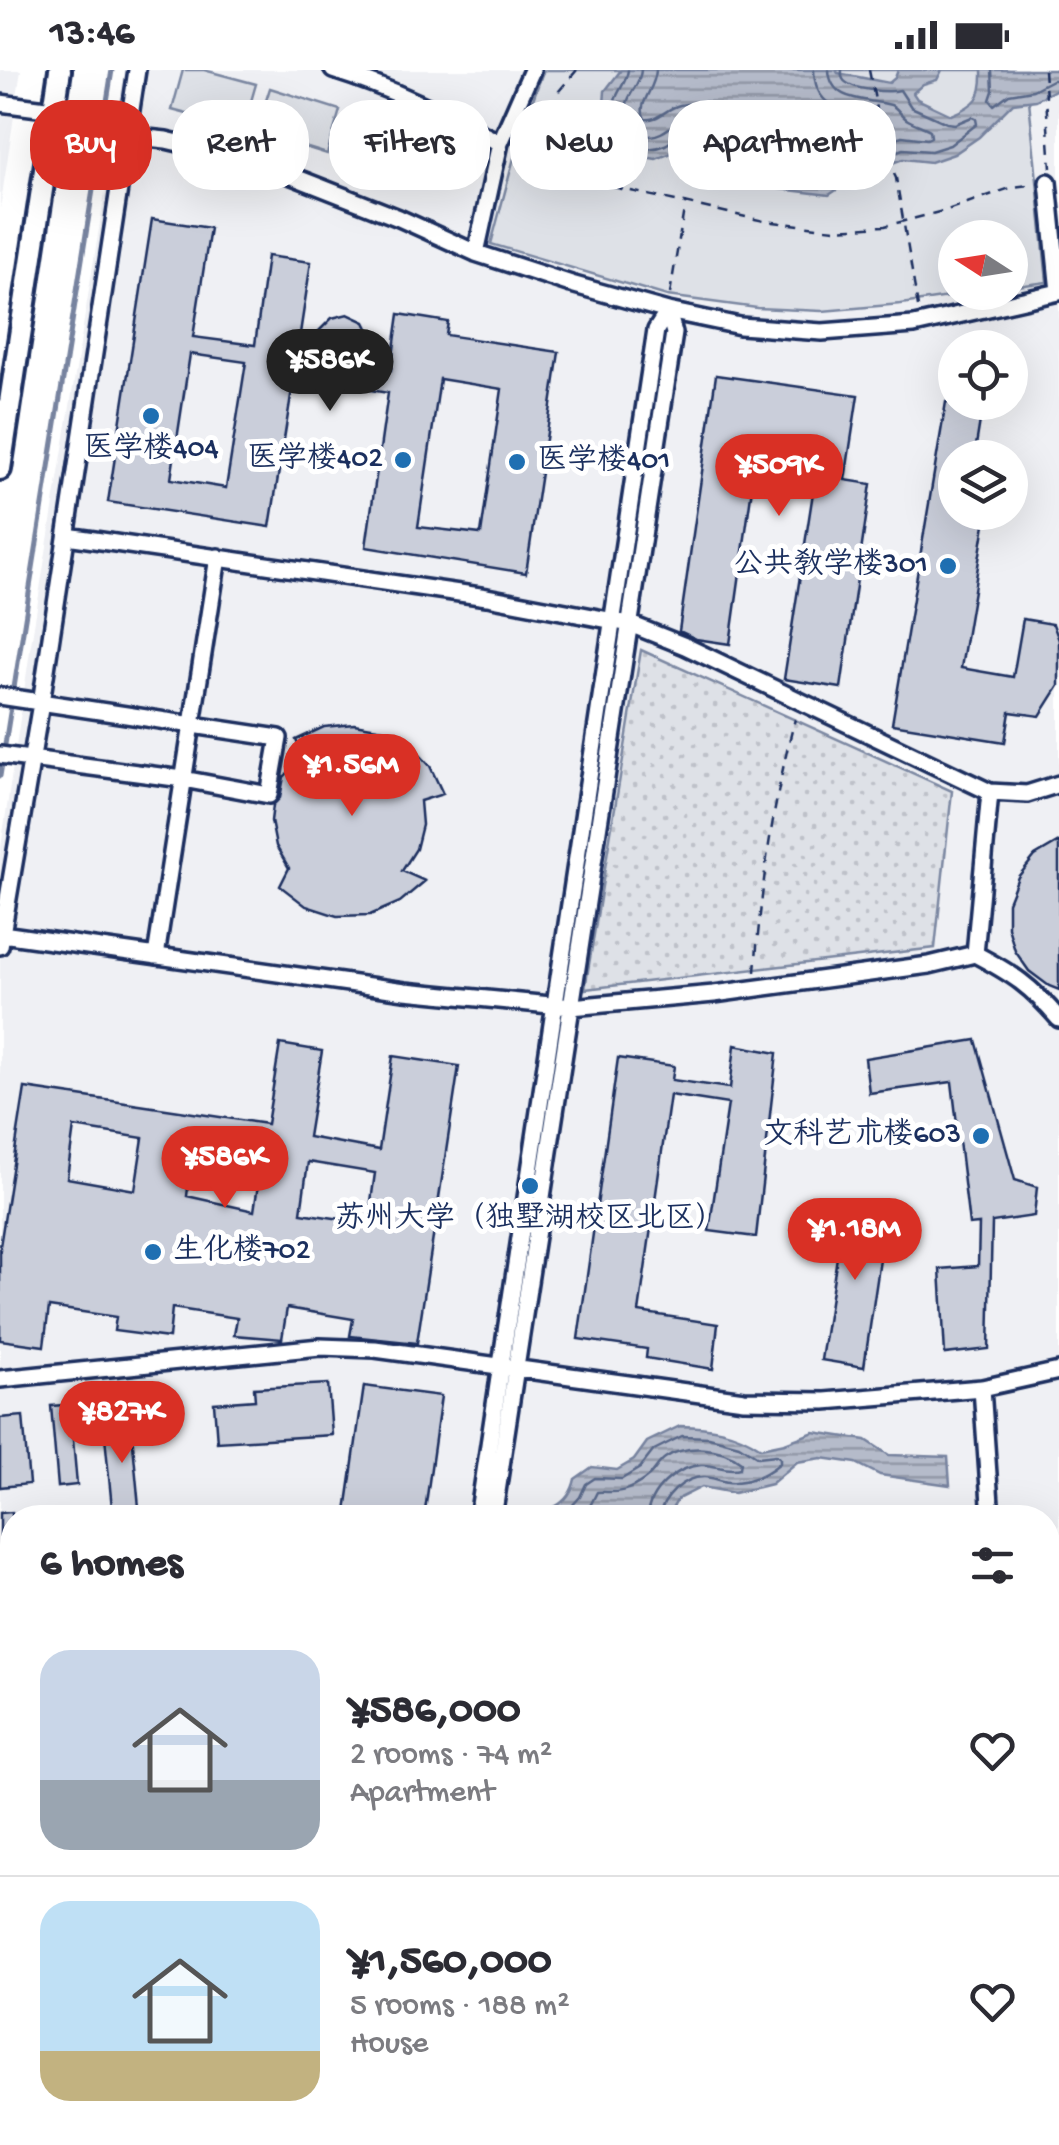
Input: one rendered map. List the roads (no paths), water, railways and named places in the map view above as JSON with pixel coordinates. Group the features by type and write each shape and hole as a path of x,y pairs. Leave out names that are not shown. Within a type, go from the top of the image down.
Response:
{"main road":[{"path":"56,100 60,70"},
{"path":"0,470 42,190"}],"lane":[{"path":"132,100 137,70"},
{"path":"333,70 446,115 500,143"},
{"path":"476,253 500,143 532,70"},
{"path":"0,103 30,107"},
{"path":"152,139 226,154 292,176 476,253 571,284 740,326 822,332 920,323 1059,292 1048,182"},
{"path":"119,190 1,940 156,956 405,991 563,1006 754,989 930,965 975,954 1007,970 1037,993 1059,1019"},
{"path":"494,1505 509,1366 621,622 656,330 668,310"},
{"path":"67,536 487,597 621,622 685,646 990,792 1028,794 1059,784"},
{"path":"156,956 218,558"},
{"path":"4,756 184,779 269,795 279,738 7,697"},
{"path":"975,954 990,792"},
{"path":"0,1379 320,1347 375,1349 744,1400 826,1401 982,1388 1059,1371"},
{"path":"481,1505 509,1366"},
{"path":"982,1388 990,1505"}],"water":[{"path":"621,70 836,70 889,83 898,70 942,70 937,80 923,84 913,93 917,99 951,115 977,99 982,70 1059,70 1059,88 1036,100 1013,103 979,137 954,154 931,162 896,162 896,100 668,100 668,154 648,158 648,100 604,100 605,91"},
{"path":"788,190 836,190 829,195"},
{"path":"680,1426 722,1431 761,1448 814,1432 866,1440 889,1455 948,1457 950,1485 880,1475 856,1463 822,1458 797,1462 771,1484 734,1493 702,1487 678,1499 674,1505 557,1505 572,1489 575,1479 592,1467 617,1470 634,1460 647,1442"}],"waterway":[{"path":"0,776 112,70"}],"place":[{"name":"医学楼404","path":"151,416"},
{"name":"医学楼402","path":"403,460"},
{"name":"医学楼401","path":"517,462"},
{"name":"公共教学楼301","path":"948,566"},
{"name":"文科艺术楼603","path":"981,1136"},
{"name":"苏州大学（独墅湖校区北区）","path":"530,1186"},
{"name":"生化楼702","path":"153,1252"}]}
